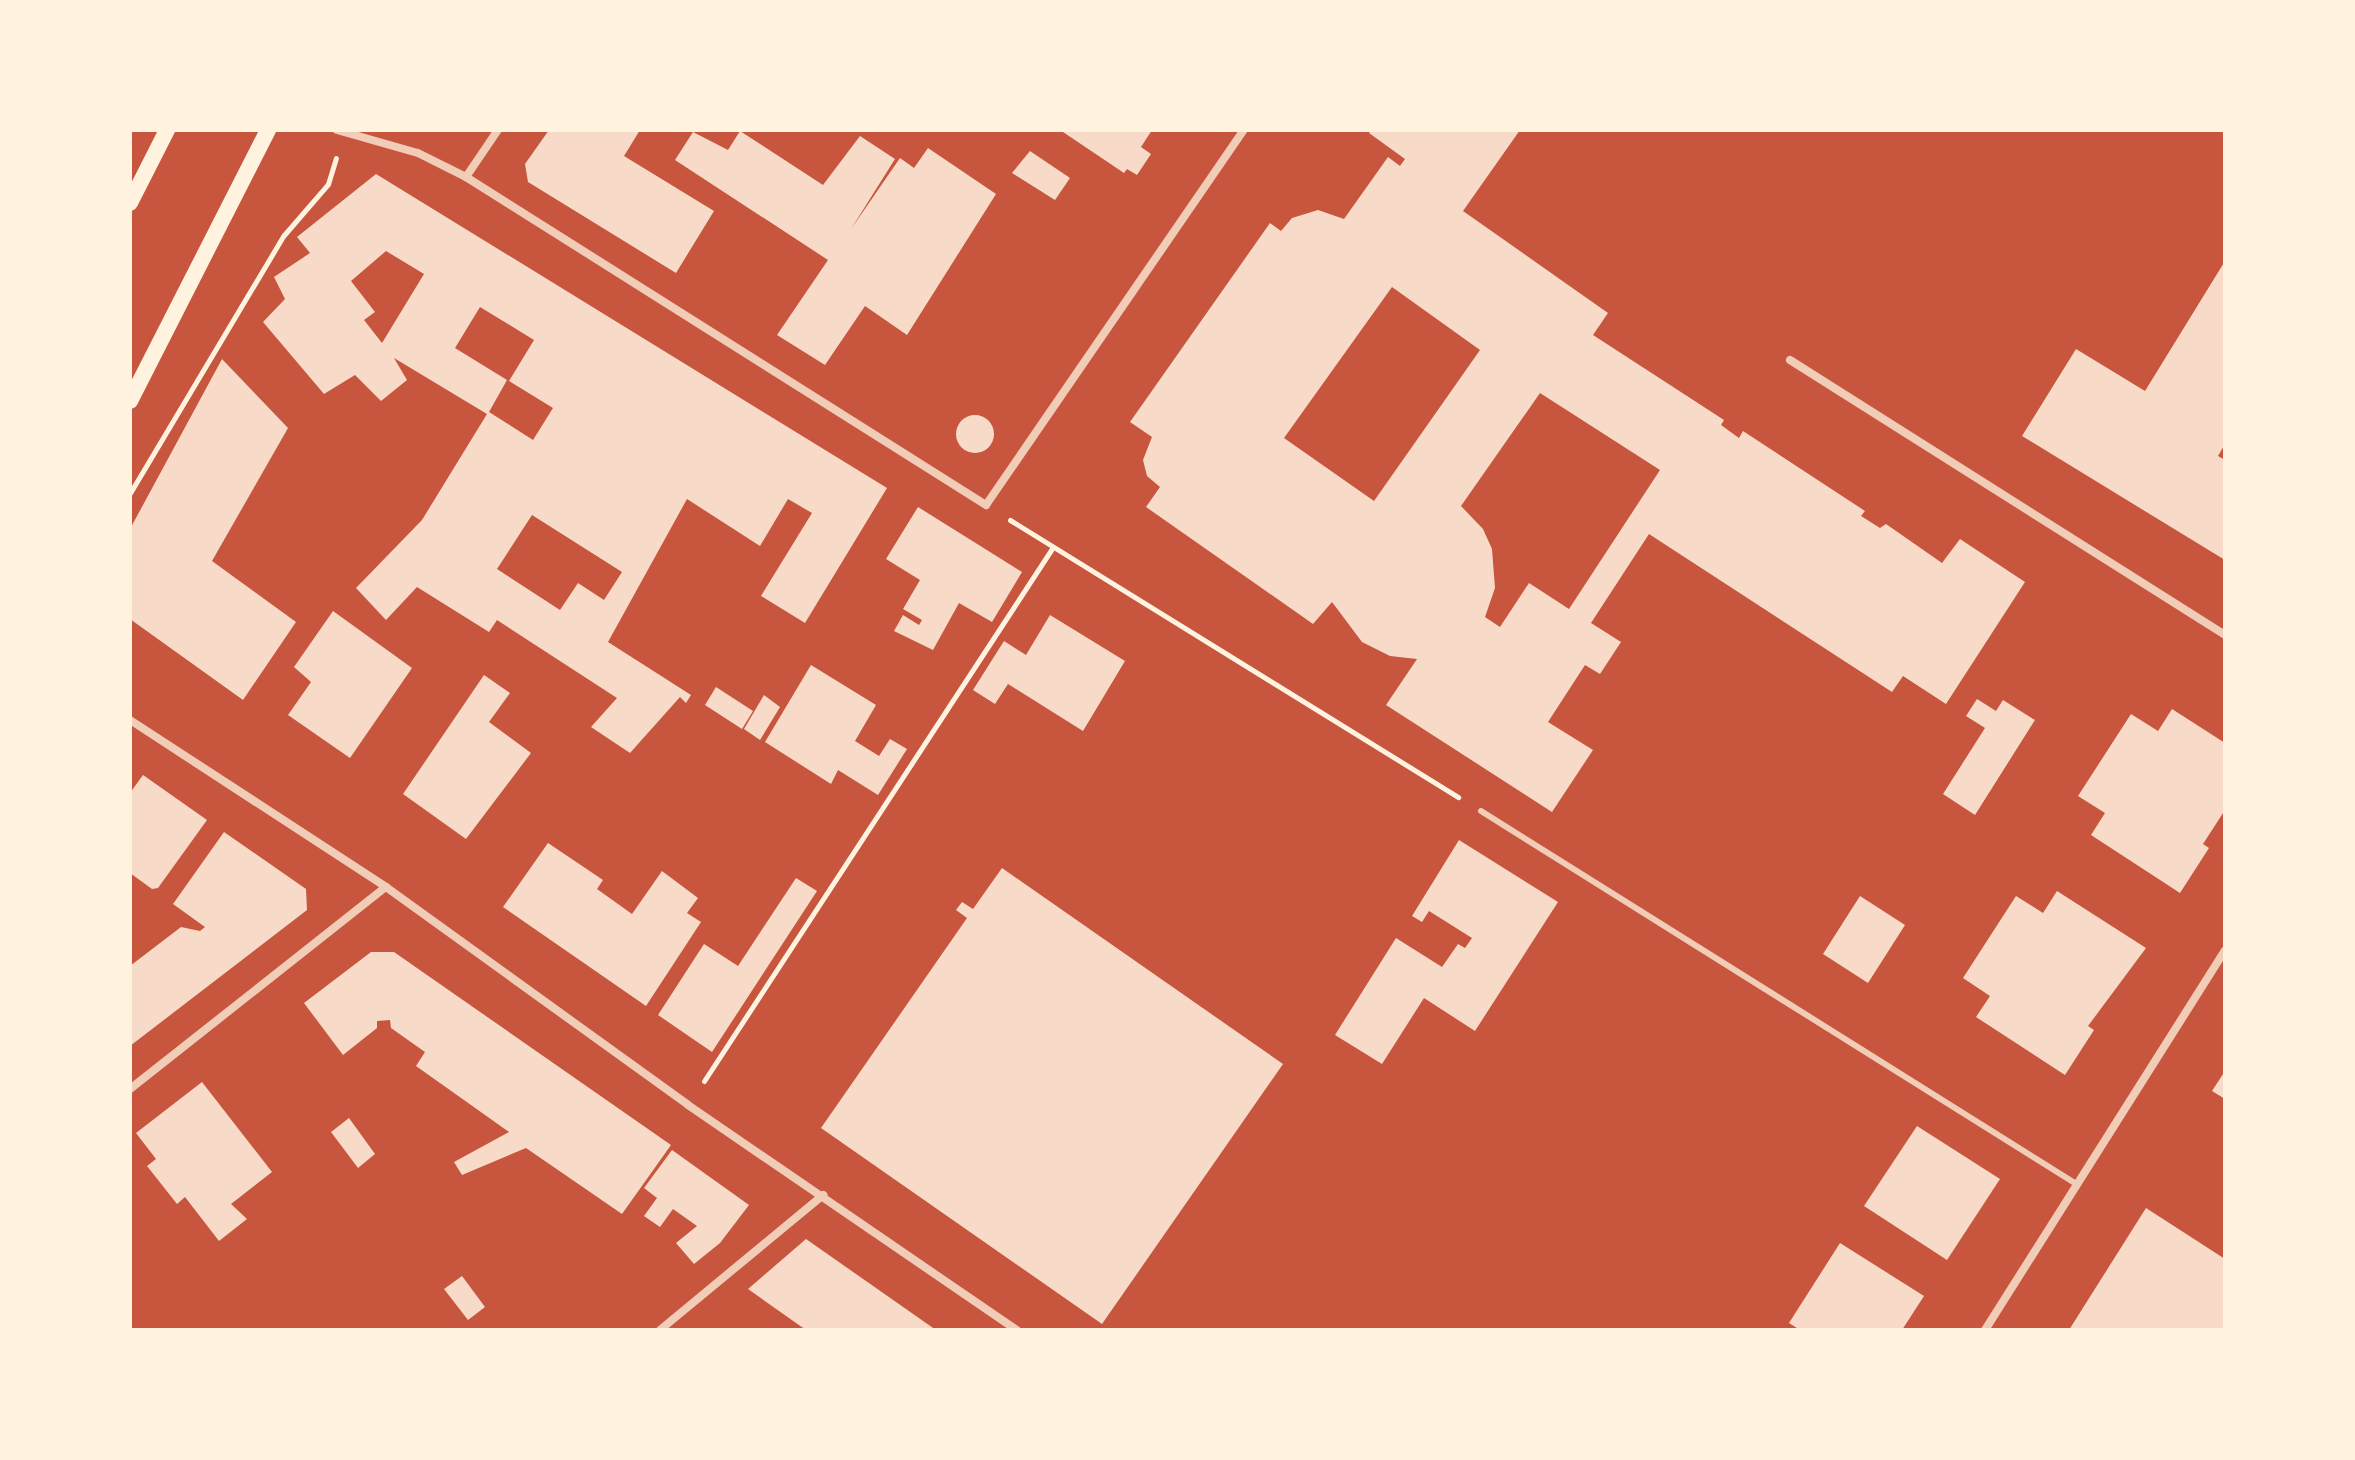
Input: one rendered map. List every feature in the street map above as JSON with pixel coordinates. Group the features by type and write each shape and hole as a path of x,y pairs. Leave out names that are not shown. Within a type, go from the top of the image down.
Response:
{"main road":[{"path":"130,203 167,130"},
{"path":"130,401 268,130"}],"street":[{"path":"466,177 498,130"},
{"path":"340,131 418,153 466,177 986,505 1244,130"},
{"path":"1790,360 2225,635"},
{"path":"130,720 386,887 688,1105 1017,1330"},
{"path":"130,1089 386,887"},
{"path":"1985,1330 2225,951"},
{"path":"660,1330 823,1195"}],"lane":[{"path":"1481,811 2079,1186"}],"path":[{"path":"130,493 284,235 328,184 340,131"},
{"path":"986,505 1481,811"},
{"path":"688,1105 1053,547"}],"building":[{"path":"549,130 640,130 624,156 714,211 676,273 528,182 525,164"},
{"path":"1060,130 1152,130 1141,147 1151,154 1137,175 1127,169 1124,173"},
{"path":"1371,130 1520,130 1463,211 1608,313 1593,335 1724,420 1721,425 1739,438 1743,431 1865,511 1861,516 1880,528 1886,524 1942,563 1960,539 2025,582 1946,704 1903,676 1892,692 1649,534 1591,623 1621,642 1600,674 1585,665 1548,722 1593,750 1552,812 1386,705 1417,659 1390,656 1362,642 1332,602 1313,624 1146,507 1160,487 1147,476 1143,460 1152,437 1130,422 1270,223 1281,231 1292,218 1318,210 1344,219 1388,157 1400,166 1405,159 1369,133","holes":["1392,287 1480,350 1374,501 1284,438","1540,393 1660,470 1569,609 1529,583 1500,627 1485,617 1495,588 1492,549 1483,529 1461,506"]},
{"path":"740,131 823,185 860,136 895,159 851,229 900,158 914,168 928,148 996,194 907,335 865,306 825,365 777,335 828,260 675,160 693,132 728,150"},
{"path":"1030,151 1070,178 1055,200 1012,173"},
{"path":"376,174 887,488 805,623 761,596 812,513 788,499 760,546 687,499 608,642 691,695 686,703 680,697 630,753 591,727 617,698 497,620 489,632 417,587 386,620 356,588 422,520 487,414 394,358 407,380 381,401 355,375 324,394 263,322 285,299 274,277 310,253 297,237","holes":["386,251 424,274 382,343 364,320 375,312 351,281","480,307 534,340 509,381 553,408 533,440 489,412 507,380 455,348","532,515 622,572 604,600 578,583 560,610 497,569"]},
{"path":"2225,261 2225,444 2218,456 2225,460 2225,560 2022,436 2076,349 2145,391"},
{"path":"222,359 288,428 212,561 296,622 243,700 130,619 130,529"},
{"path":"975,415 988,421 994,434 988,447 975,453 962,447 956,434 962,421"},
{"path":"918,507 1022,572 992,622 959,603 933,650 894,631 903,615 919,625 922,620 903,609 920,580 886,559"},
{"path":"333,611 412,668 350,758 288,715 311,682 294,667"},
{"path":"1050,615 1125,661 1083,731 1008,684 995,704 973,690 1004,641 1026,655"},
{"path":"811,665 876,705 855,741 879,756 890,739 907,749 878,795 838,770 831,784 765,742"},
{"path":"484,675 510,693 489,722 531,753 466,839 403,794"},
{"path":"716,687 753,711 742,729 705,705"},
{"path":"764,695 780,707 760,740 744,729"},
{"path":"1977,699 1996,711 2003,700 2035,720 1975,815 1943,794 1985,728 1966,716"},
{"path":"2172,709 2225,743 2225,810 2203,844 2209,848 2180,893 2091,835 2105,813 2078,796 2131,714 2158,731"},
{"path":"143,775 207,820 158,888 152,889 130,873 130,793"},
{"path":"224,832 306,889 307,910 130,1046 130,966 181,927 200,931 205,927 173,904"},
{"path":"1459,840 1558,902 1475,1031 1424,998 1382,1064 1335,1035 1396,938 1442,967 1458,944 1465,948 1472,938 1429,911 1422,922 1412,916"},
{"path":"548,843 603,880 597,889 632,914 662,871 698,898 687,913 701,922 646,1006 503,907"},
{"path":"1002,868 1283,1064 1102,1324 821,1128 967,918 956,910 962,902 973,909"},
{"path":"796,878 817,891 712,1052 658,1015 704,944 738,966"},
{"path":"2057,891 2146,948 2088,1026 2094,1030 2065,1075 1976,1017 1990,996 1963,978 2016,896 2043,913"},
{"path":"1860,896 1905,925 1868,983 1823,954"},
{"path":"371,952 394,952 671,1145 622,1214 526,1148 462,1175 454,1162 509,1132 416,1066 425,1052 391,1028 390,1020 377,1021 377,1028 343,1055 304,1003"},
{"path":"2225,1071 2225,1099 2212,1091"},
{"path":"202,1082 272,1172 231,1204 247,1219 219,1241 185,1197 177,1204 147,1166 156,1159 136,1133"},
{"path":"349,1118 375,1154 358,1168 331,1132"},
{"path":"1917,1126 2000,1179 1947,1260 1864,1206"},
{"path":"672,1150 749,1205 720,1243 694,1264 676,1243 697,1226 673,1209 660,1227 644,1216 657,1198 644,1188"},
{"path":"2146,1208 2225,1259 2225,1330 2069,1330"},
{"path":"806,1239 936,1330 806,1330 748,1289"},
{"path":"1840,1243 1924,1296 1902,1330 1800,1330 1789,1323"},
{"path":"462,1276 485,1307 468,1320 444,1289"}]}
